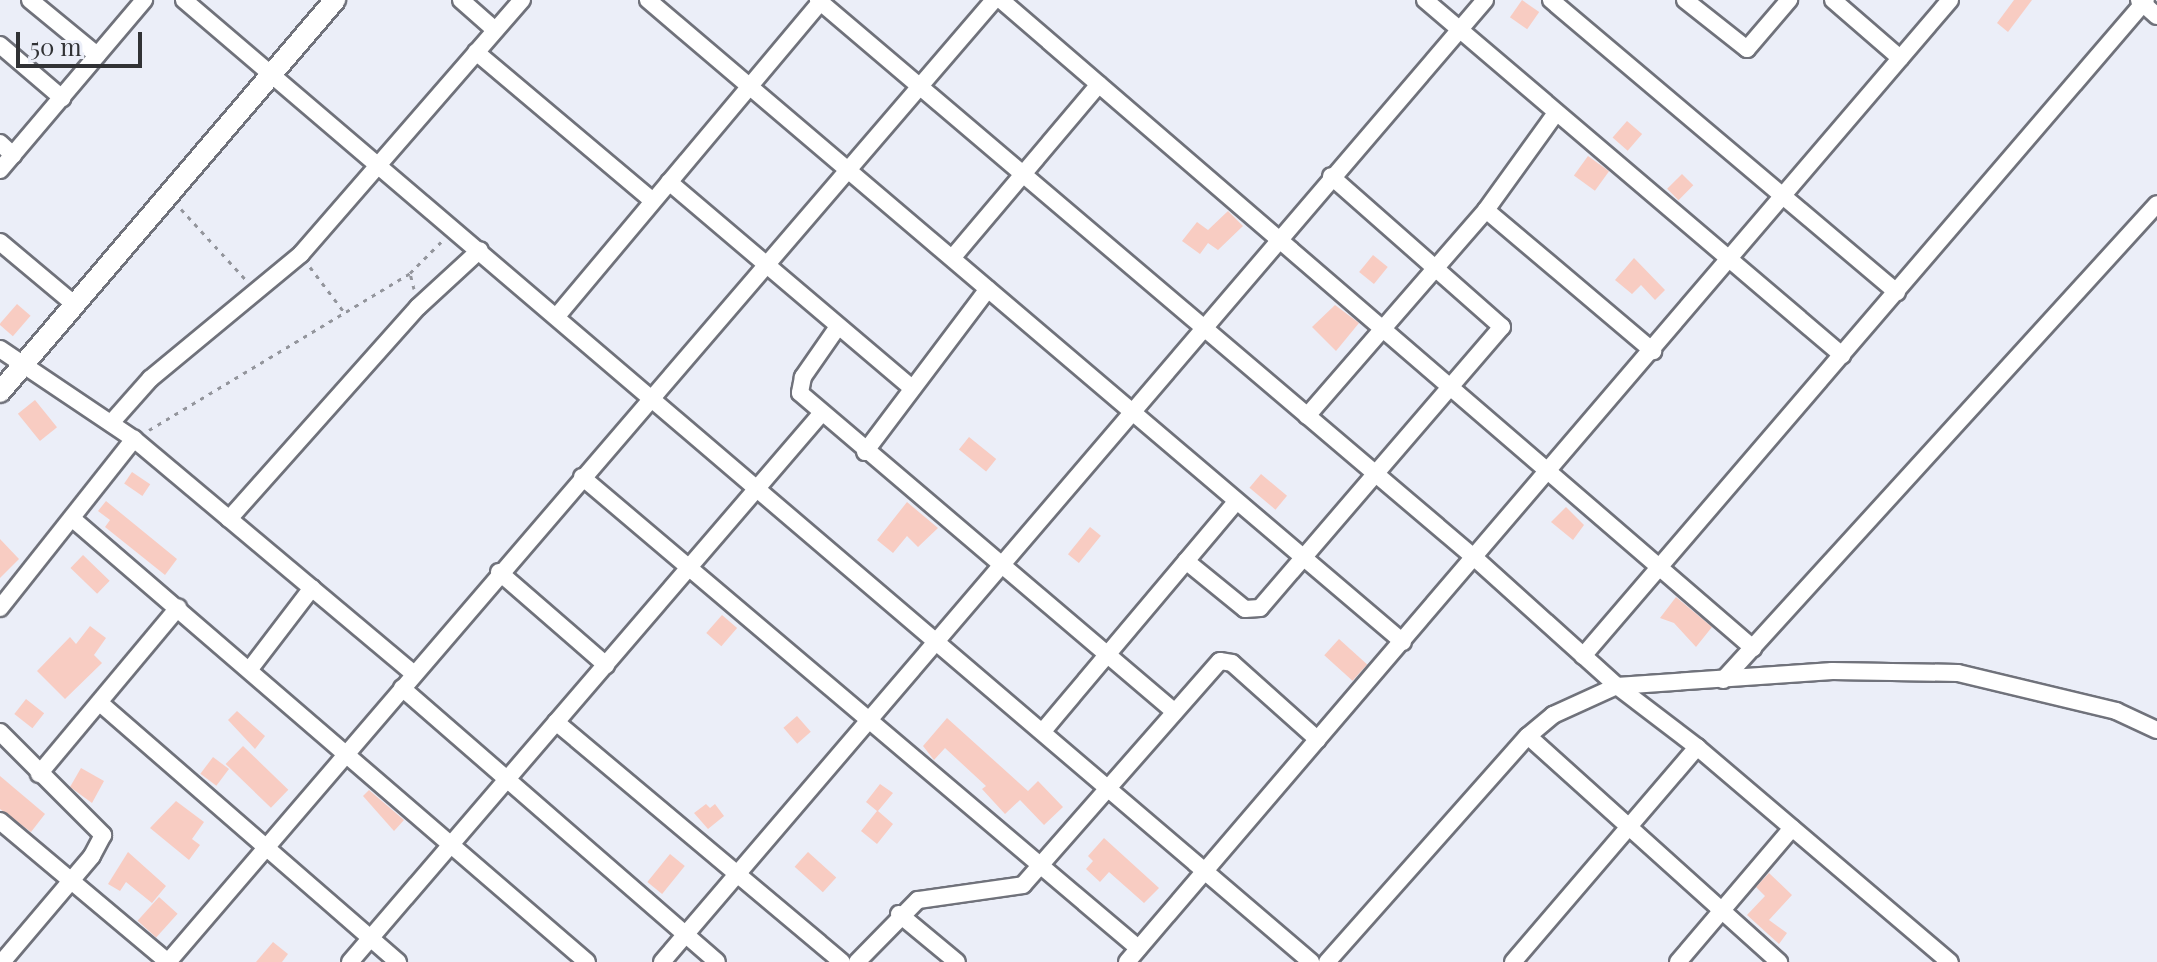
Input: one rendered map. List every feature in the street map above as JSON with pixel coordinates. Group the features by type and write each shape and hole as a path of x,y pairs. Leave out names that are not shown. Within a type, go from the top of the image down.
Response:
{"street":[{"path":"30,0 97,55"},
{"path":"0,170 144,0"},
{"path":"184,0 651,395 1311,962"},
{"path":"0,392 335,0"},
{"path":"461,0 495,30"},
{"path":"111,423 150,379 301,254 522,0"},
{"path":"648,0 1403,642"},
{"path":"0,821 168,962 499,572 651,395 851,171 994,0"},
{"path":"1001,0 1753,648"},
{"path":"1425,0 1842,355"},
{"path":"662,962 1331,176 1485,0"},
{"path":"1551,0 1897,292"},
{"path":"1685,0 1747,49 1789,0"},
{"path":"1833,0 1900,58"},
{"path":"1127,962 1476,559 1950,0"},
{"path":"557,316 820,1 1476,559 1617,686 1697,747 1950,962"},
{"path":"1583,656 1657,565 1897,292 2143,1 2157,16"},
{"path":"0,45 62,98"},
{"path":"476,52 653,201"},
{"path":"953,257 1099,84"},
{"path":"1307,416 1486,210 1556,113"},
{"path":"0,143 13,155"},
{"path":"1186,561 1253,611 1303,558 1502,327 1437,266 1331,176"},
{"path":"669,182 837,328 912,388"},
{"path":"1723,680 2157,204"},
{"path":"1486,210 1653,351"},
{"path":"0,242 75,305"},
{"path":"229,519 418,307 480,250"},
{"path":"865,452 988,289"},
{"path":"837,328 799,386 820,415 1175,712"},
{"path":"0,349 22,367 134,439 414,674"},
{"path":"350,962 820,415"},
{"path":"0,608 74,520 134,439"},
{"path":"582,477 1138,948"},
{"path":"1043,731 1236,502"},
{"path":"74,520 348,752 587,962"},
{"path":"499,572 606,665"},
{"path":"250,669 312,588"},
{"path":"39,774 178,608"},
{"path":"857,962 899,914 918,900 938,895 1009,891 1042,868 1175,712 1226,659 1318,740"},
{"path":"1332,960 1528,736 1553,715 1617,686 1832,671 1958,673 2085,703 2157,730"},
{"path":"402,688 717,962"},
{"path":"100,703 398,962"},
{"path":"556,722 842,962"},
{"path":"0,732 103,835 71,882 1,962"},
{"path":"1528,736 1628,830 1779,962"},
{"path":"1513,962 1697,747"},
{"path":"1678,962 1792,828"},
{"path":"899,914 957,962"}],"path":[{"path":"168,194 257,292"},
{"path":"134,439 410,273 455,228"},
{"path":"301,254 344,312"},
{"path":"410,273 418,307"}],"building":[{"path":"1522,0 1539,12 1527,29 1510,17"},
{"path":"2014,0 2032,0 2008,32 1997,23"},
{"path":"1627,121 1642,134 1628,151 1613,138"},
{"path":"1588,156 1609,171 1595,191 1574,175"},
{"path":"1682,174 1693,185 1678,200 1667,189"},
{"path":"1228,211 1243,226 1218,250 1208,243 1200,254 1182,241 1197,222 1208,230"},
{"path":"1373,255 1388,267 1374,284 1359,272"},
{"path":"1634,258 1665,290 1655,300 1641,285 1632,294 1615,280"},
{"path":"17,304 31,316 13,336 0,324"},
{"path":"1335,305 1359,323 1336,351 1312,327"},
{"path":"35,400 57,427 40,441 18,414"},
{"path":"969,437 996,459 986,471 959,449"},
{"path":"132,472 150,484 142,496 124,484"},
{"path":"1261,474 1287,496 1275,510 1249,488"},
{"path":"106,501 177,559 165,575 105,527 110,520 98,511"},
{"path":"907,502 938,528 918,547 907,536 893,553 877,540"},
{"path":"1566,507 1584,525 1573,540 1551,522"},
{"path":"1090,527 1101,536 1079,563 1068,554"},
{"path":"0,539 19,559 0,578"},
{"path":"83,555 110,581 97,594 70,568"},
{"path":"1676,597 1712,627 1696,647 1674,623 1660,618"},
{"path":"722,615 737,628 721,646 706,633"},
{"path":"90,626 106,638 94,655 102,663 65,699 37,671 70,637 76,644"},
{"path":"1339,639 1367,664 1353,681 1324,655"},
{"path":"26,699 44,713 32,728 14,714"},
{"path":"237,711 265,736 255,749 228,720"},
{"path":"797,716 811,732 797,744 783,728"},
{"path":"947,718 1028,791 1038,781 1063,807 1044,825 1020,800 1005,814 982,789 986,786 945,748 934,760 923,746"},
{"path":"243,746 288,790 271,808 226,764"},
{"path":"213,757 229,769 216,786 200,774"},
{"path":"81,768 104,781 92,803 70,787"},
{"path":"0,776 45,814 31,832 0,809"},
{"path":"880,784 893,793 878,811 893,824 877,844 861,831 877,811 866,802"},
{"path":"369,790 404,820 394,831 363,796"},
{"path":"176,801 204,822 192,839 200,845 189,860 150,828"},
{"path":"706,804 710,808 715,804 724,816 708,829 694,813"},
{"path":"1104,838 1159,888 1144,903 1109,872 1100,882 1086,869 1093,861 1088,856"},
{"path":"128,852 166,886 152,903 126,882 120,891 108,884"},
{"path":"808,852 836,877 823,892 795,867"},
{"path":"670,854 685,866 662,894 647,882"},
{"path":"1769,873 1792,895 1769,920 1787,933 1779,944 1747,915 1765,896 1756,887"},
{"path":"159,897 178,914 156,938 138,921"},
{"path":"273,942 288,954 282,962 256,962"}]}
